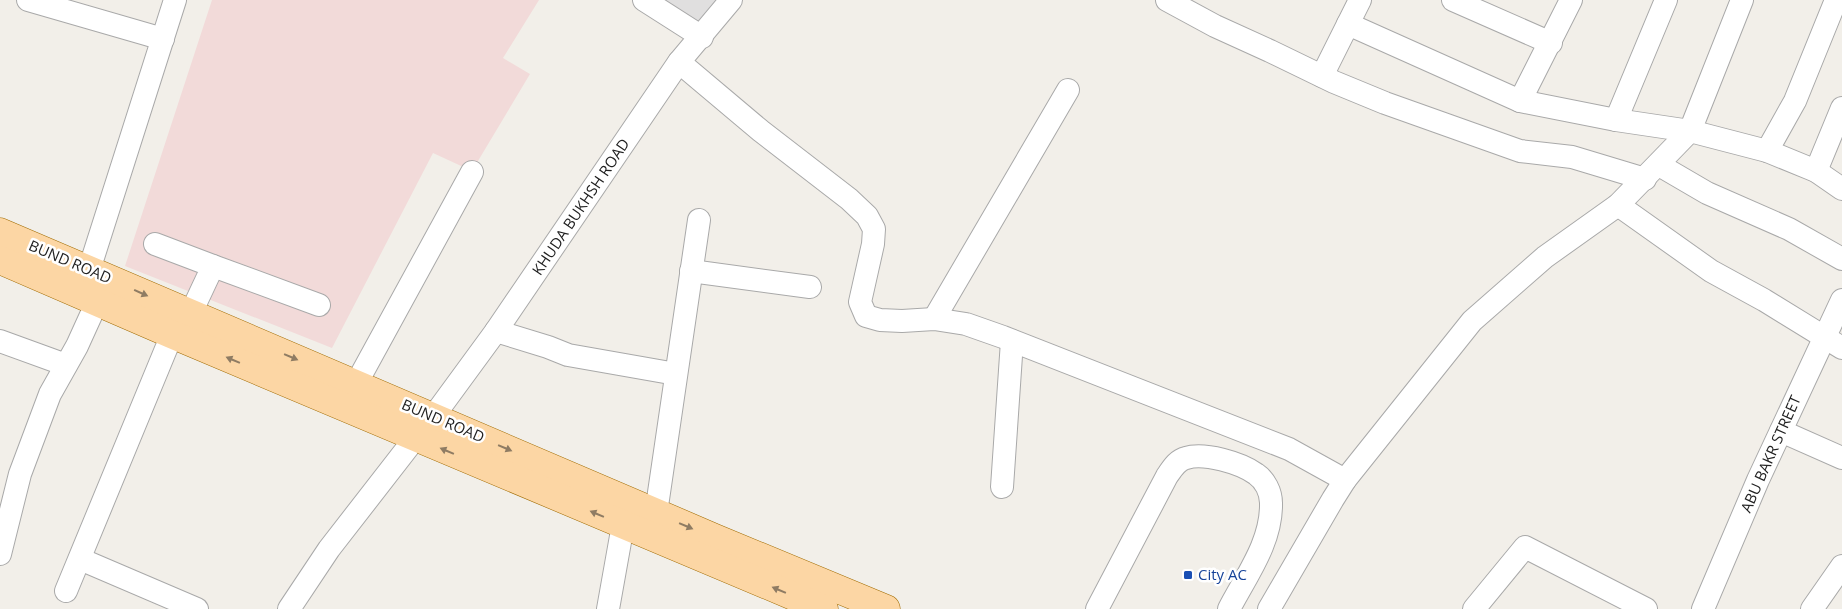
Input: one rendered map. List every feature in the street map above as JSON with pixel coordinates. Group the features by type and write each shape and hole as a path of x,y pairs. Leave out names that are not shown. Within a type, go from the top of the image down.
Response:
{"main road":[{"name":"BUND ROAD","path":"0,232 89,270 181,320 416,437 824,609"},
{"name":"BUND ROAD","path":"0,260 97,302 181,320 356,384 656,513 886,609"}],"street":[{"path":"28,0 162,38"},
{"path":"89,270 175,0"},
{"path":"644,0 702,37"},
{"name":"KHUDA BUKHSH ROAD","path":"433,417 496,331 679,62 702,37 731,0"},
{"path":"1167,0 1215,26 1322,76 1385,102 1520,151 1572,157 1652,172 1708,193 1789,229 1842,259"},
{"path":"1322,76 1360,0"},
{"path":"1452,0 1551,43"},
{"path":"1520,101 1572,0"},
{"path":"1616,120 1666,0"},
{"path":"1269,609 1345,480 1472,321 1545,257 1618,205 1690,131 1742,0"},
{"path":"1767,152 1795,101 1834,4"},
{"path":"1348,24 1520,101 1616,120 1690,131 1767,152 1816,171 1842,189"},
{"path":"679,62 761,131 848,199 866,216 874,229 873,244 860,302 866,316 880,320 934,319 966,324 1289,449 1345,480"},
{"path":"934,319 1068,90"},
{"path":"1816,171 1842,108"},
{"path":"356,384 472,172"},
{"path":"1618,205 1711,271 1764,300 1833,343"},
{"path":"656,513 699,220"},
{"path":"155,244 319,305"},
{"path":"66,592 181,320 213,266"},
{"path":"691,271 810,287"},
{"name":"ABU BAKR STREET","path":"1703,609 1781,431 1833,343 1842,300"},
{"path":"0,554 20,474 50,394 97,302"},
{"path":"496,331 548,346 568,355 676,374"},
{"path":"0,341 66,365"},
{"path":"1002,487 1012,341"},
{"path":"1781,431 1842,458"},
{"path":"289,609 329,549 416,437"},
{"path":"1097,609 1175,464 1186,458 1206,456 1231,462 1256,474 1268,487 1271,502 1270,520 1264,545 1229,609"},
{"path":"608,609 623,525"},
{"path":"1474,609 1525,547 1646,609"},
{"path":"80,559 151,600 197,609"},
{"path":"1812,609 1842,566"}],"shaded area":[{"path":"212,0 539,0 503,58 530,74 472,171 433,153 332,348 125,266"},
{"path":"644,0 732,0 702,37"}],"place":[{"name":"City AC","path":"1188,575"}]}
